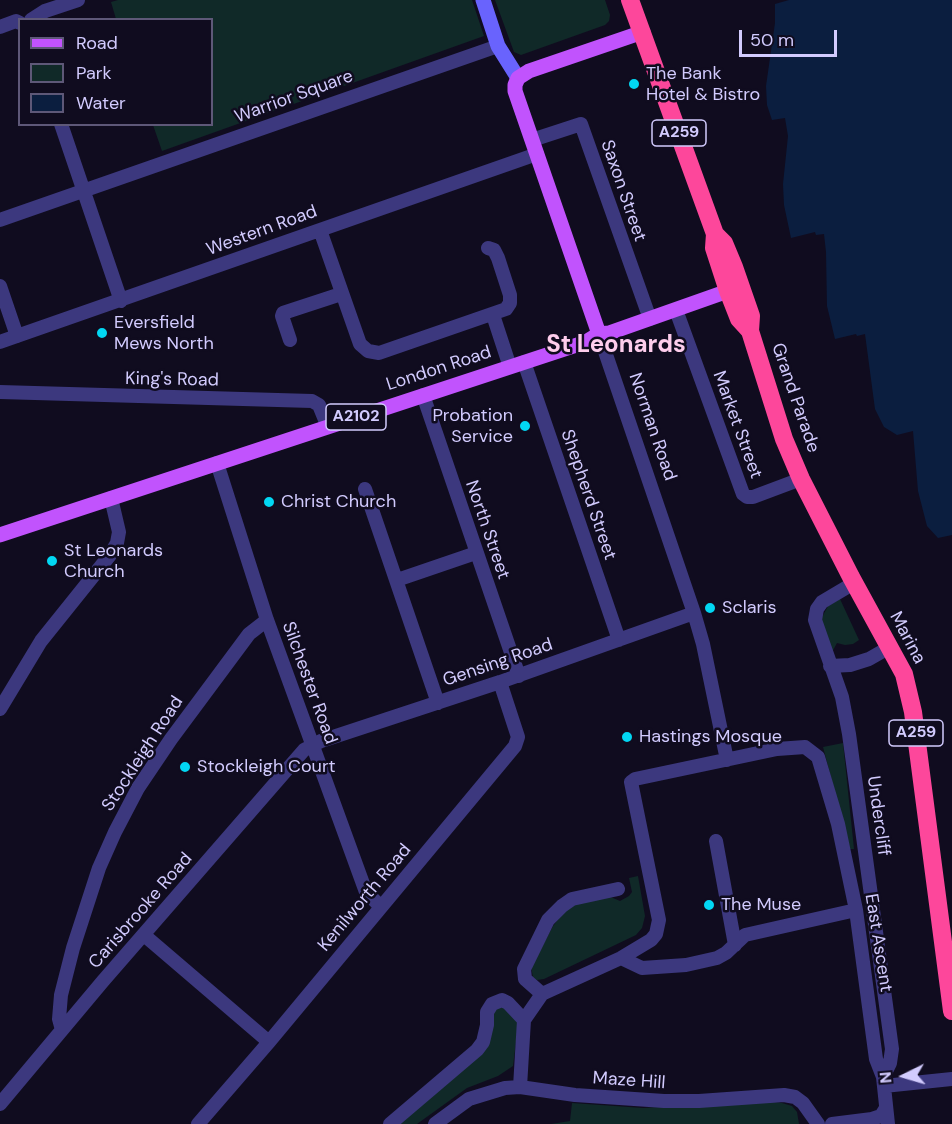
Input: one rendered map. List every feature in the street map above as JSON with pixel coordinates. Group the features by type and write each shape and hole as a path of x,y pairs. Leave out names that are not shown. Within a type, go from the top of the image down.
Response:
{"highway":[{"name":"Grand Parade","path":"630,0 715,234 714,248 728,291 739,319 750,330"},
{"name":"Grand Parade","path":"715,234 724,243 734,267 751,316 750,330 784,439 801,479"},
{"name":"Marina","path":"801,479 904,674 913,712 952,1011"}],"main road":[{"path":"518,78 529,71 643,32"},
{"name":"Norman Road","path":"518,78 515,92 599,334"},
{"path":"728,291 734,267"},
{"name":"London Road","path":"0,535 586,342 599,334 609,333 728,291"}],"street":[{"path":"34,18 78,0"},
{"path":"483,0 498,46 518,78"},
{"path":"0,27 18,22"},
{"name":"Warrior Square","path":"0,220 498,46"},
{"name":"Saxon Street","path":"534,147 581,124 650,319"},
{"path":"62,126 122,301"},
{"name":"Western Road","path":"0,342 320,230 534,147"},
{"path":"320,230 360,344 368,351 380,353 506,309 510,303 510,295 498,258 494,250 488,248"},
{"path":"0,286 17,336"},
{"path":"290,340 283,313 341,294"},
{"name":"Market Street","path":"676,310 743,494 753,497 801,479"},
{"name":"Shepherd Street","path":"493,315 517,364 619,640"},
{"name":"Norman Road","path":"599,334 694,613 703,644 727,760"},
{"name":"King's Road","path":"0,392 312,401 320,405 328,427"},
{"name":"North Street","path":"423,395 519,676"},
{"name":"Silchester Road","path":"217,463 267,620 366,892 381,907"},
{"path":"365,489 438,703"},
{"path":"0,709 41,641 110,555 117,543 118,525 111,498"},
{"path":"397,580 476,553"},
{"name":"Undercliff","path":"854,583 822,602 815,613 816,628 842,697 849,734 892,1049 883,1082"},
{"name":"Gensing Road","path":"312,745 519,676 694,613"},
{"name":"Stockleigh Road","path":"62,1030 59,1019 61,995 73,948 99,868 115,832 138,788 171,739 249,634 267,620"},
{"path":"830,666 850,665 869,659 890,647"},
{"name":"Kenilworth Road","path":"198,1124 515,746 518,737 500,682"},
{"name":"Carisbrooke Road","path":"0,1104 304,750 312,745"},
{"name":"East Ascent","path":"727,760 798,747 811,750 818,757 838,824 856,910 876,1059 883,1082 888,1124"},
{"path":"520,1087 524,1020 542,994 621,958 651,940 656,934 659,920 631,782 635,779 727,760"},
{"path":"716,841 735,945"},
{"path":"542,994 525,979 524,969 548,920 572,900 618,889"},
{"path":"621,958 642,968 670,967 717,958 745,935 856,910"},
{"path":"144,935 269,1042"},
{"path":"390,1124 477,1050 483,1042 487,1012 492,1004 502,1000 508,1003 524,1020"},
{"path":"883,1082 952,1079"},
{"name":"Maze Hill","path":"435,1124 469,1099 505,1088 520,1087 575,1095 653,1101 699,1101 784,1095 795,1097 818,1124"},
{"path":"832,1124 872,1119 881,1116 886,1108"}],"green space":[{"path":"118,0 472,0 484,36 162,151 153,126 213,126 213,18 116,18 111,2"},
{"path":"495,0 605,0 610,15 605,25 521,55 514,52"},
{"path":"840,599 859,640 853,644 837,643 831,654 821,619 828,606"},
{"path":"843,743 854,849 850,849 823,747"},
{"path":"638,876 645,916 642,928 636,935 544,979 537,980 533,977 531,967 553,926 563,913 573,905 606,895 620,901 632,892 629,878"},
{"path":"504,1004 516,1016 518,1026 513,1066 498,1076 467,1088 417,1124 394,1124 481,1050 490,1010"},
{"path":"765,1101 792,1106 797,1112 799,1124 551,1124 570,1121 572,1103 643,1108"}],"water":[{"path":"789,0 952,0 952,535 938,538 927,526 918,491 913,431 897,435 884,427 875,409 865,334 835,339 827,306 824,234 816,235 815,232 791,238 784,205 783,184 788,136 785,118 772,120 767,105 766,86 775,23 775,4"}],"place":[{"name":"The Bank Hotel & Bistro","path":"634,84"},
{"name":"Eversfield Mews North","path":"102,333"},
{"name":"Probation Service","path":"525,426"},
{"name":"Christ Church","path":"269,502"},
{"name":"St Leonards Church","path":"52,561"},
{"name":"Sclaris","path":"710,608"},
{"name":"Hastings Mosque","path":"627,737"},
{"name":"Stockleigh Court","path":"185,767"},
{"name":"The Muse","path":"709,905"}],"district":[{"name":"St Leonards","path":"616,346"}]}
